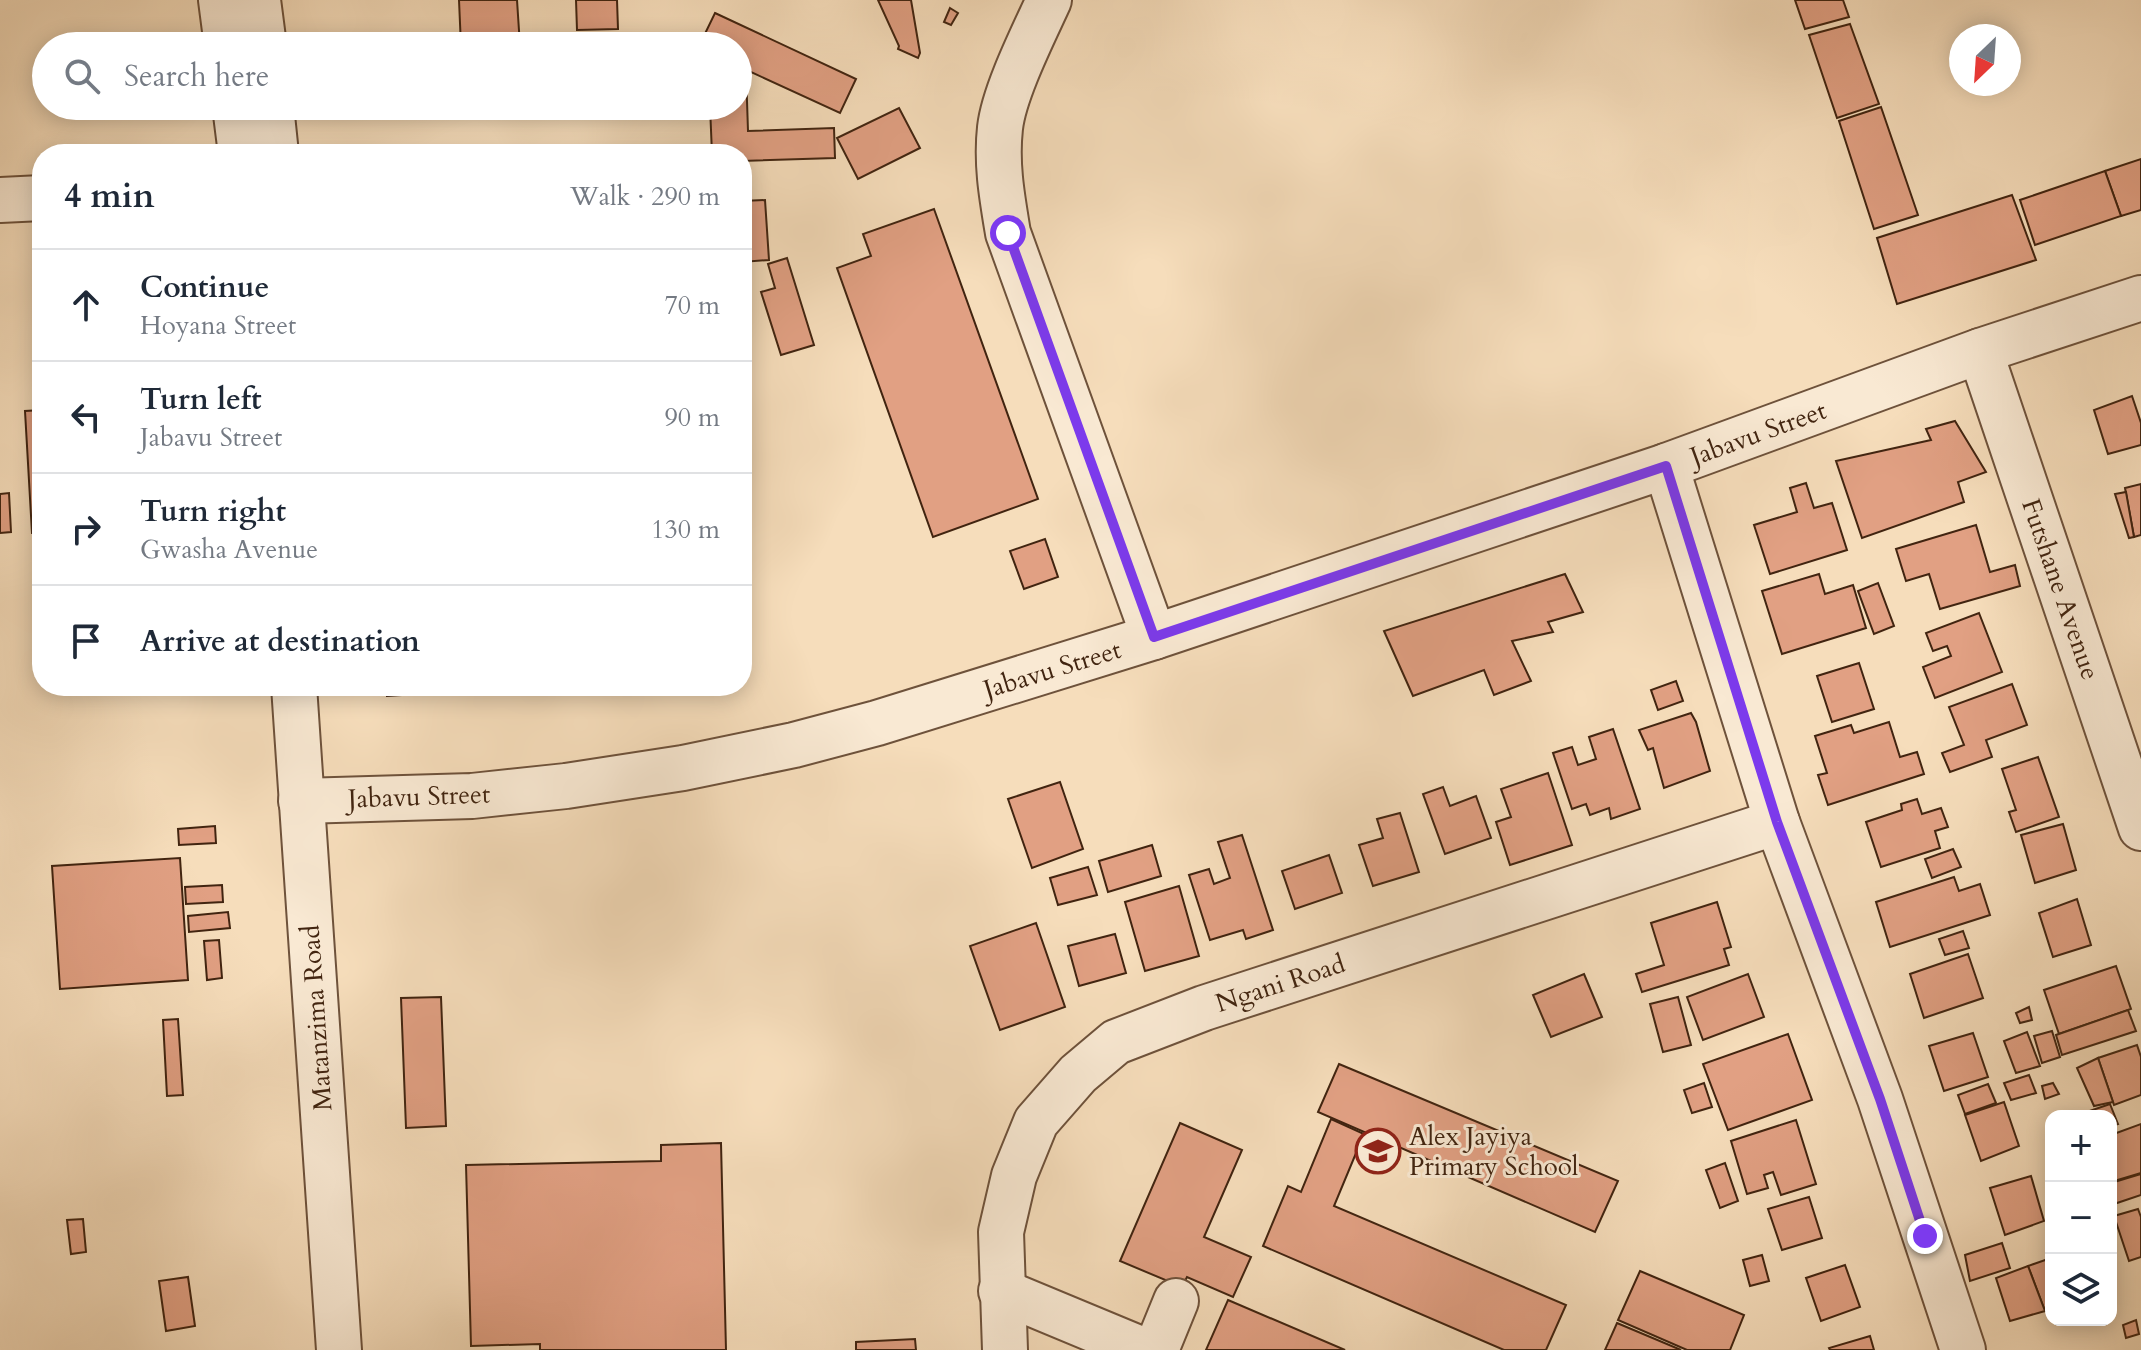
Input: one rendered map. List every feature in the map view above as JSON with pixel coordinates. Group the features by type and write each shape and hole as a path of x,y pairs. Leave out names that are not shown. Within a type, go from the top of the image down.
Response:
{"street":[{"path":"221,0 225,32"},
{"path":"258,0 262,32"},
{"path":"1049,0 1000,124 998,176 1008,233 1154,637"},
{"path":"237,120 240,144"},
{"path":"272,120 275,144"},
{"path":"0,200 32,198"},
{"name":"Jabavu Street","path":"301,801 472,796 566,786 683,768 794,745 877,723 1154,637 1666,466 1980,351 2141,298"},
{"name":"Futshane Avenue","path":"1980,351 2141,828"},
{"path":"1666,466 1777,822 1880,1099 1963,1350"},
{"name":"Matanzima Road","path":"295,696 339,1350"},
{"name":"Ngani Road","path":"1005,1350 1001,1232 1014,1176 1036,1122 1078,1074 1116,1042 1204,1008 1777,822"},
{"path":"1001,1291 1143,1350"},
{"path":"1156,1350 1176,1301"}],"building":[{"path":"459,0 517,0 519,32 460,32"},
{"path":"576,0 617,0 618,29 577,30"},
{"path":"878,0 911,0 920,53 918,58 898,49"},
{"path":"1795,0 1843,0 1849,17 1805,29"},
{"path":"950,8 958,13 951,25 944,22"},
{"path":"715,13 856,79 840,113 752,72 752,32 706,32"},
{"path":"1850,24 1879,104 1837,118 1809,35"},
{"path":"1881,107 1918,215 1874,229 1839,121"},
{"path":"899,108 920,148 858,179 837,138"},
{"path":"711,120 748,120 748,131 834,128 835,158 752,161 752,144 712,144"},
{"path":"2141,159 2141,210 2121,216 2105,171"},
{"path":"2105,171 2121,216 2035,245 2020,200"},
{"path":"2012,195 2036,260 1897,304 1877,238"},
{"path":"765,200 769,260 752,261 752,201"},
{"path":"934,209 1038,499 933,537 837,268 871,256 863,234"},
{"path":"787,258 814,345 781,355 761,292 775,288 768,264"},
{"path":"2132,396 2141,423 2141,445 2108,454 2094,410"},
{"path":"25,411 32,411 32,533"},
{"path":"1955,421 1986,472 1958,482 1964,502 1862,538 1836,461 1931,440 1926,429"},
{"path":"1806,483 1814,508 1832,503 1847,550 1770,574 1754,525 1797,512 1790,488"},
{"path":"2141,484 2141,535 2134,537 2125,488"},
{"path":"2126,492 2134,537 2129,538 2115,494"},
{"path":"9,493 11,532 0,533 0,494"},
{"path":"1976,525 1990,572 2015,565 2020,586 1940,609 1929,574 1906,581 1896,549"},
{"path":"1045,539 1058,577 1024,589 1010,551"},
{"path":"1565,574 1583,612 1548,622 1553,632 1512,641 1531,681 1494,695 1484,670 1413,696 1384,631"},
{"path":"1819,574 1825,594 1853,585 1866,628 1782,654 1762,591"},
{"path":"1878,583 1894,626 1874,634 1858,591"},
{"path":"1979,613 2002,672 1935,698 1923,667 1951,656 1947,646 1933,651 1926,633"},
{"path":"1859,663 1874,709 1832,722 1817,676"},
{"path":"1676,681 1683,701 1658,710 1651,690"},
{"path":"2012,684 2027,725 1986,740 1992,757 1950,772 1942,753 1964,745 1949,707"},
{"path":"1691,713 1710,771 1664,788 1653,748 1648,750 1639,730"},
{"path":"1889,722 1900,757 1917,752 1924,774 1828,805 1818,775 1827,773 1815,736 1851,725 1854,733"},
{"path":"1613,729 1640,809 1611,819 1609,808 1590,815 1586,804 1572,809 1553,753 1572,747 1578,765 1596,759 1589,737"},
{"path":"2038,757 2059,817 2016,832 2009,812 2016,810 2002,769"},
{"path":"1548,773 1572,845 1510,865 1496,822 1511,817 1501,789"},
{"path":"1060,782 1083,849 1032,868 1008,799"},
{"path":"1443,787 1450,806 1476,796 1491,838 1445,854 1423,794"},
{"path":"1917,799 1922,814 1941,808 1948,827 1935,831 1940,848 1881,867 1866,822 1902,810 1901,804"},
{"path":"1400,813 1419,872 1373,886 1359,845 1383,838 1377,819"},
{"path":"2063,824 2076,870 2035,883 2021,835"},
{"path":"215,826 216,843 179,845 178,829"},
{"path":"1242,835 1273,930 1246,939 1243,930 1210,940 1189,875 1209,869 1214,884 1230,878 1218,842"},
{"path":"1152,845 1161,876 1108,892 1099,861"},
{"path":"1953,849 1961,867 1932,878 1925,859"},
{"path":"1329,855 1342,893 1295,909 1282,871"},
{"path":"180,858 188,980 60,989 52,866"},
{"path":"1088,867 1097,895 1058,905 1050,878"},
{"path":"1954,877 1959,891 1980,884 1990,915 1890,947 1876,902"},
{"path":"222,885 223,902 186,904 185,887"},
{"path":"1179,886 1199,956 1145,971 1125,902"},
{"path":"2077,899 2091,945 2053,957 2039,913"},
{"path":"1717,902 1731,947 1724,949 1729,965 1642,992 1636,974 1664,965 1651,923"},
{"path":"228,912 230,928 189,932 188,916"},
{"path":"1036,923 1065,1007 1000,1030 970,946"},
{"path":"1963,931 1969,948 1945,955 1939,939"},
{"path":"1115,934 1126,973 1079,986 1068,946"},
{"path":"219,940 222,978 207,980 204,941"},
{"path":"1968,954 1983,998 1924,1018 1910,974"},
{"path":"2116,966 2131,1009 2059,1034 2044,990"},
{"path":"1584,974 1602,1017 1551,1037 1533,995"},
{"path":"1748,974 1764,1017 1703,1040 1687,997"},
{"path":"441,997 446,1126 406,1128 401,998"},
{"path":"1678,997 1691,1045 1663,1052 1650,1004"},
{"path":"2029,1007 2032,1020 2020,1023 2016,1013"},
{"path":"2128,1010 2136,1031 2062,1055 2056,1035"},
{"path":"178,1019 183,1095 167,1096 163,1020"},
{"path":"2052,1031 2060,1057 2042,1063 2034,1036"},
{"path":"2027,1032 2040,1066 2016,1073 2004,1041"},
{"path":"1973,1033 1988,1077 1944,1091 1929,1046"},
{"path":"1788,1034 1812,1100 1728,1130 1703,1064"},
{"path":"2137,1045 2141,1057 2141,1095 2114,1105 2098,1058"},
{"path":"2098,1058 2113,1102 2094,1106 2077,1068"},
{"path":"1339,1064 1618,1181 1595,1232 1318,1112"},
{"path":"2029,1075 2036,1093 2011,1100 2004,1083"},
{"path":"1704,1083 1712,1107 1692,1113 1684,1090"},
{"path":"2053,1083 2059,1094 2045,1099 2042,1086"},
{"path":"1988,1084 1996,1103 1965,1114 1958,1095"},
{"path":"2004,1102 2019,1146 1981,1161 1965,1115"},
{"path":"2110,1104 2112,1110 2092,1110"},
{"path":"1331,1119 1364,1134 1334,1206 1566,1305 1546,1350 1504,1350 1263,1246 1288,1186 1301,1192"},
{"path":"1796,1120 1816,1184 1781,1195 1773,1172 1764,1175 1768,1188 1747,1194 1731,1141"},
{"path":"1180,1123 1242,1150 1204,1237 1251,1257 1233,1297 1187,1277 1182,1287 1120,1261"},
{"path":"2141,1124 2141,1173 2117,1180 2117,1133"},
{"path":"721,1143 726,1350 540,1350 540,1344 471,1346 466,1165 661,1161 661,1145"},
{"path":"1725,1163 1738,1201 1720,1208 1706,1170"},
{"path":"2141,1174 2141,1195 2117,1203 2117,1181"},
{"path":"2031,1176 2044,1221 2005,1235 1990,1188"},
{"path":"1809,1197 1822,1238 1782,1250 1768,1209"},
{"path":"2138,1209 2141,1217 2141,1257 2129,1261 2117,1225 2117,1215"},
{"path":"83,1219 86,1252 71,1254 67,1220"},
{"path":"2002,1243 2010,1268 1970,1281 1965,1255"},
{"path":"1762,1255 1769,1281 1750,1286 1743,1260"},
{"path":"2045,1260 2045,1311 2028,1266"},
{"path":"1845,1265 1860,1307 1821,1321 1806,1278"},
{"path":"2028,1266 2045,1311 2010,1321 1996,1278"},
{"path":"1640,1271 1744,1315 1730,1350 1687,1350 1618,1320"},
{"path":"188,1277 195,1326 166,1331 159,1281"},
{"path":"1228,1300 1345,1350 1206,1350"},
{"path":"2136,1320 2139,1334 2126,1338 2123,1325"},
{"path":"1617,1323 1681,1350 1605,1350"},
{"path":"1870,1336 1874,1350 1829,1348"},
{"path":"915,1339 916,1350 856,1350 856,1342"}],"place":[{"name":"Alex Jayiya Primary School","path":"1378,1151"}],"route":[{"path":"1008,233 1154,637 1666,466 1777,822 1880,1099 1925,1236"}]}
